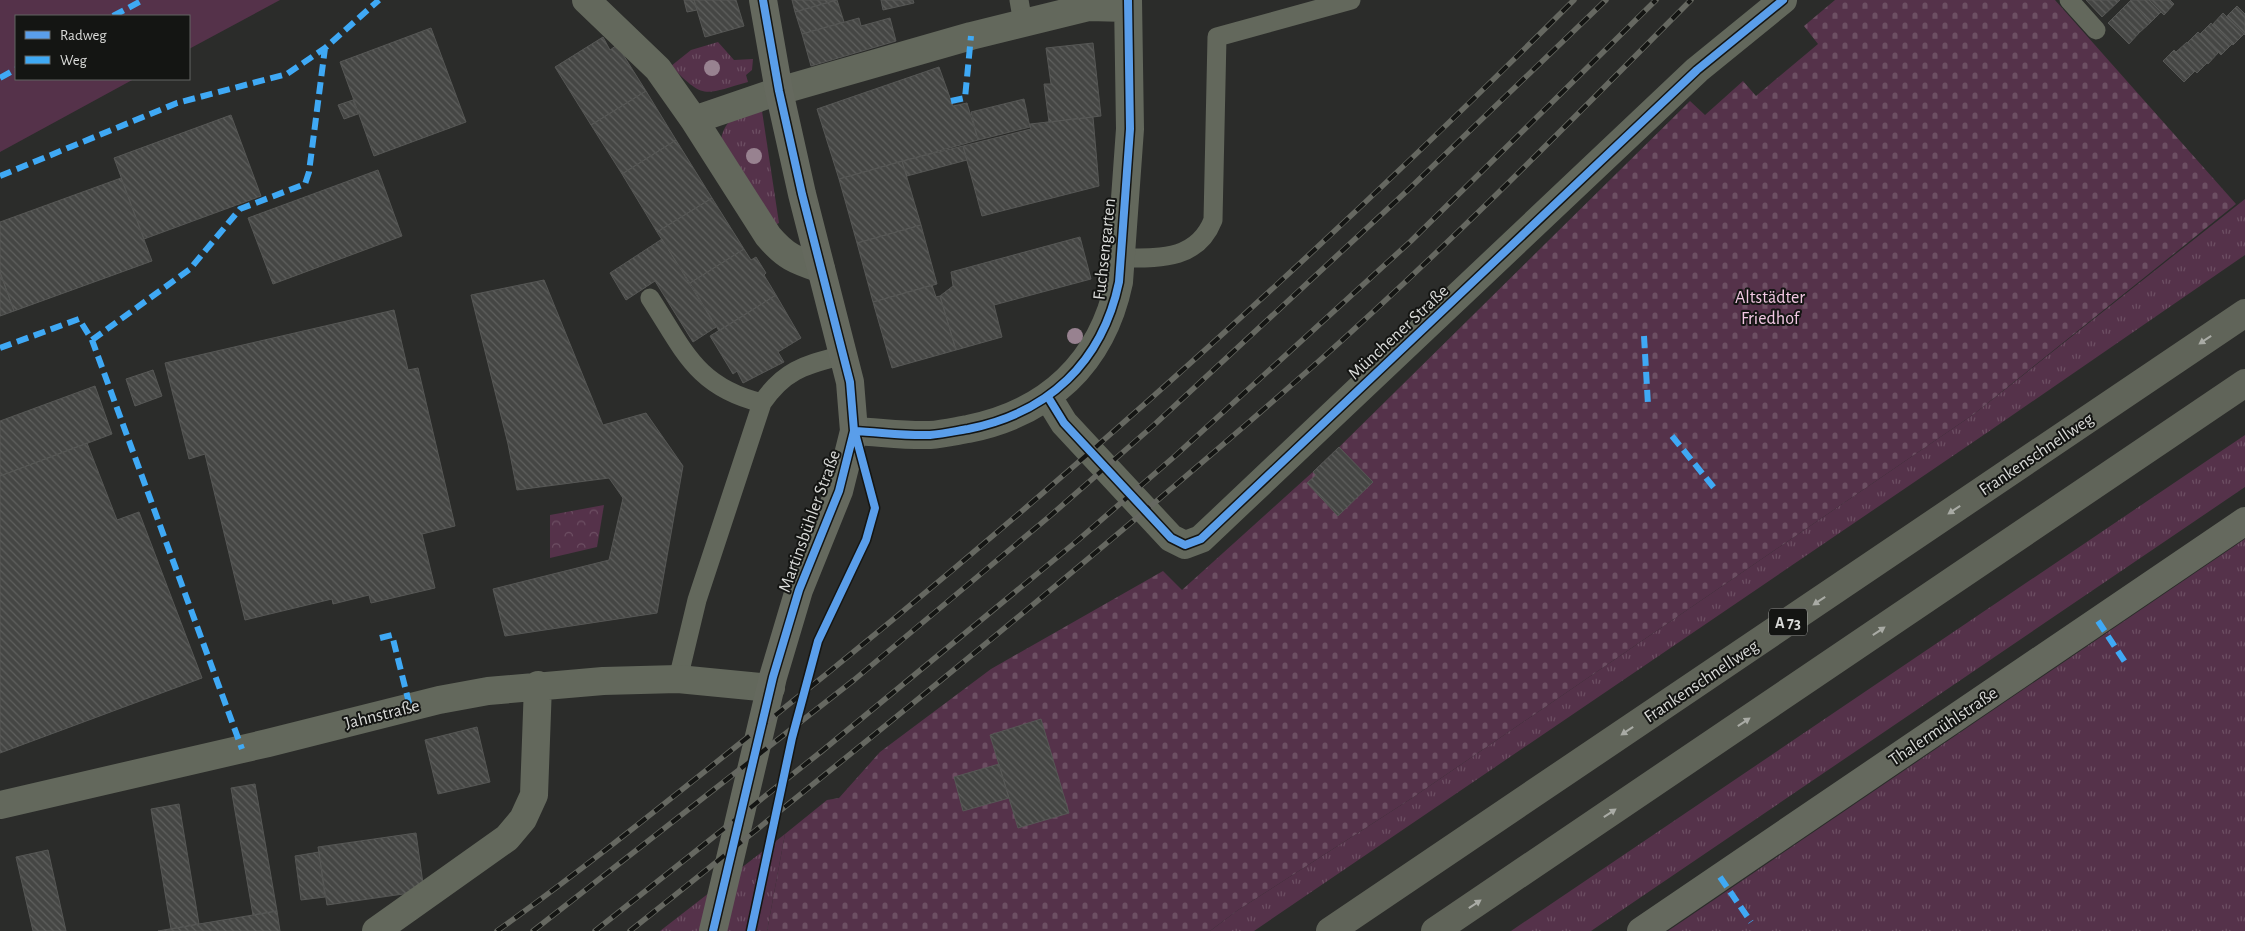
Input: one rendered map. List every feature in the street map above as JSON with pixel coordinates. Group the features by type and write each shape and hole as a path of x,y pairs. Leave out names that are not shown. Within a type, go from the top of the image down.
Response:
{"highway":[{"name":"Frankenschnellweg","path":"1330,931 2245,313"},
{"path":"1435,931 2245,383"}],"street":[{"path":"586,0 658,69 694,120 768,236 781,251 792,258 821,269"},
{"name":"Martinsbühler Straße","path":"713,931 771,688 799,590 839,491 854,431 852,390 821,269 780,91 763,0"},
{"name":"Münchener Straße","path":"1048,397 1064,423 1171,538 1185,545 1201,539 1697,70 1783,0"},
{"name":"Fuchsengarten","path":"694,120 780,91 971,36 1021,12 1128,4 1130,129 1119,282 1114,307 1106,326 1086,360 1062,386 1048,397 1013,416 992,424 932,435 854,431"},
{"name":"Thalermühlstraße","path":"1641,931 2245,521"},
{"name":"Jahnstraße","path":"0,805 268,743 439,700 488,691 538,685 678,679 771,688"},
{"path":"376,931 507,838 523,819 534,795 538,685"}],"lane":[{"path":"1120,258 1166,258 1191,247 1209,231 1213,220 1217,37 1351,0"},
{"path":"2069,0 2096,30"},
{"path":"650,298 683,350 708,380 726,391 762,402"},
{"path":"678,679 697,600 762,402 772,388 787,374 804,365 843,355"}],"green space":[{"path":"0,0 280,0 190,48 190,15 15,15 15,80 132,80 0,152"},
{"name":"Altstädter Friedhof","path":"1835,0 2055,0 2236,204 1974,414 1409,800 1238,910 1210,931 767,931 785,834 827,800 839,798 880,752 991,669 1163,571 1182,590 1326,460 1690,101 1705,115 1743,81 1756,96 1818,44 1804,26"},
{"path":"718,42 734,60 753,59 752,70 746,75 748,82 706,92 691,85 671,66 691,50"},
{"path":"762,111 779,223 775,225 721,139 731,120 741,115"},
{"path":"2245,199 2245,255 1254,931 1210,931 1238,910 1409,800 1974,414"},
{"path":"2245,435 2245,487 1591,931 1511,931"},
{"path":"604,505 597,547 550,558 550,515"},
{"path":"2245,539 2245,931 1668,931"},
{"path":"785,834 767,931 660,931"}],"building":[{"path":"684,0 694,0 697,10 687,12"},
{"path":"694,0 736,0 744,26 705,37"},
{"path":"792,0 836,0 795,12"},
{"path":"837,0 844,22 802,34 795,12"},
{"path":"881,0 913,0 914,3 883,10"},
{"path":"2086,0 2120,0 2102,17"},
{"path":"2131,0 2149,0 2161,12 2150,23"},
{"path":"2149,0 2170,0 2174,4 2164,15"},
{"path":"2130,1 2150,23 2139,33 2119,12"},
{"path":"2237,6 2245,14 2245,35 2226,17"},
{"path":"2119,12 2139,33 2129,44 2108,23"},
{"path":"2223,13 2244,34 2233,45 2212,25"},
{"path":"859,18 861,26 890,18 896,41 811,66 802,34"},
{"path":"2211,23 2232,44 2221,55 2200,34"},
{"path":"431,28 466,122 374,156 340,62"},
{"path":"2198,32 2218,53 2208,64 2188,42"},
{"path":"603,37 610,50 617,45 646,91 591,125 555,67"},
{"path":"2187,42 2207,63 2197,73 2176,52"},
{"path":"1093,43 1101,116 1049,122 1044,84 1051,84 1046,48"},
{"path":"2174,50 2195,71 2184,82 2163,61"},
{"path":"939,67 953,106 967,103 978,140 839,179 817,109"},
{"path":"646,91 676,140 622,174 591,125"},
{"path":"1024,99 1030,127 978,140 971,112"},
{"path":"353,100 358,114 344,119 338,105"},
{"path":"231,115 261,196 144,239 114,158"},
{"path":"1093,117 1099,186 982,216 963,146 1031,129 1030,124"},
{"path":"676,140 712,198 657,232 622,174"},
{"path":"963,146 967,160 907,176 902,161"},
{"path":"902,161 921,225 857,243 839,179"},
{"path":"378,170 402,236 273,284 248,218"},
{"path":"121,178 152,261 14,311 0,272 0,222"},
{"path":"712,198 744,249 690,283 657,232"},
{"path":"921,225 937,284 873,302 857,243"},
{"path":"1080,237 1091,279 994,305 1002,337 956,350 940,296 953,286 951,272"},
{"path":"662,239 716,327 693,342 655,281 626,300 610,273"},
{"path":"744,249 751,260 756,257 776,295 719,331 690,283"},
{"path":"0,272 14,311 0,316"},
{"path":"544,280 603,425 646,413 683,466 657,613 505,636 493,589 609,560 623,498 609,478 517,490 508,444 471,295"},
{"path":"932,285 936,297 940,296 956,350 892,368 873,302"},
{"path":"776,295 801,338 778,352 784,362 743,383 737,371 733,374 710,336"},
{"path":"394,310 408,370 418,368 455,526 422,534 435,588 371,603 369,595 333,604 332,599 245,620 205,454 189,459 165,363"},
{"path":"153,370 162,396 135,406 126,379"},
{"path":"95,386 112,434 0,476 0,421"},
{"path":"87,443 117,520 139,512 202,678 0,753 0,476"},
{"path":"1339,447 1373,482 1338,516 1307,483 1316,475 1313,472"},
{"path":"1041,719 1069,813 1018,828 990,735"},
{"path":"477,727 490,782 438,794 425,740"},
{"path":"999,764 1009,798 963,811 954,777"},
{"path":"255,784 277,911 253,915 231,788"},
{"path":"179,804 199,924 171,929 151,809"},
{"path":"416,833 424,891 327,905 318,847"},
{"path":"48,850 66,931 33,931 16,857"},
{"path":"319,852 325,897 301,900 295,856"},
{"path":"277,911 280,931 158,931 199,924"}],"railway":[{"path":"497,931 598,856 763,725 869,639 1077,464 1179,374 1379,190 1574,0"},
{"path":"533,931 854,680 1050,516 1154,425 1408,190 1606,0"},
{"path":"595,931 822,751 1077,541 1175,456 1411,241 1656,0"},
{"path":"630,931 1064,579 1319,361 1461,229 1691,0"}],"marked path":[{"path":"115,15 143,0"},
{"path":"0,176 177,103 287,74 325,48 379,0"},
{"path":"951,101 965,98 971,36"},
{"path":"92,340 190,269 240,209 305,184 309,172 325,48"},
{"path":"0,78 15,70"},
{"path":"0,348 79,319 92,340 242,749"},
{"path":"1644,336 1648,405"},
{"path":"1672,436 1715,489"},
{"path":"2098,621 2127,665"},
{"path":"380,638 392,635 410,707"},
{"path":"1720,877 1751,922"}],"cycle path":[{"path":"713,931 773,677 799,590 839,491 854,431 850,382 802,194 779,91 763,0"},
{"path":"854,431 930,435 968,429 997,421 1023,411 1046,397 1067,380 1085,360 1099,337 1111,311 1119,282 1130,129 1128,0"},
{"path":"1048,397 1064,423 1171,538 1185,545 1201,539 1697,70 1783,0"},
{"path":"751,931 792,738 818,641 866,540 875,508 855,433"}]}
